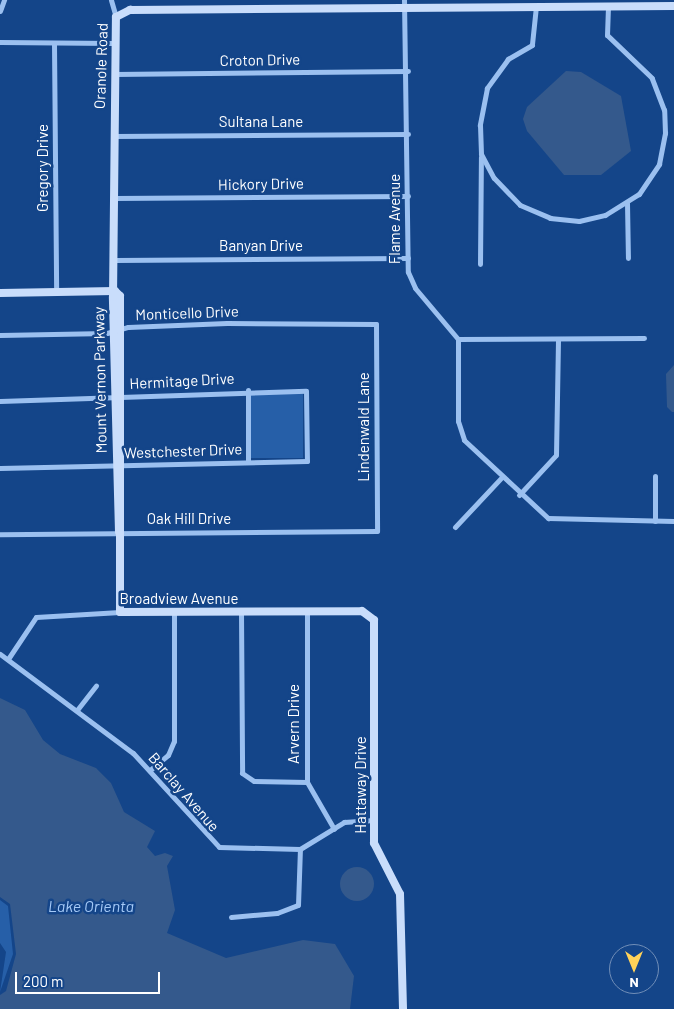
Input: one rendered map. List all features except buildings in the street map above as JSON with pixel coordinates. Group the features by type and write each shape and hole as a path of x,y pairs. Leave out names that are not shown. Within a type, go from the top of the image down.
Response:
{"street":[{"path":"0,11 4,0"},
{"path":"111,0 116,17"},
{"name":"Oranole Road","path":"115,291 113,43 116,17 130,10 404,4 674,6"},
{"name":"Flame Avenue","path":"404,4 408,71 408,258 410,280 458,339"},
{"path":"480,264 480,125 488,88 508,59 532,45 536,6"},
{"path":"481,154 505,192 550,218 591,219 628,203 659,164 666,122 652,78 607,35 608,6"},
{"path":"0,42 54,44 113,43"},
{"name":"Gregory Drive","path":"54,44 56,292"},
{"name":"Croton Drive","path":"113,74 408,71"},
{"name":"Sultana Lane","path":"114,136 408,134"},
{"name":"Hickory Drive","path":"114,198 408,196"},
{"path":"628,203 628,258"},
{"name":"Banyan Drive","path":"114,260 408,258"},
{"path":"0,293 115,291"},
{"name":"Mount Vernon Parkway","path":"115,291 120,296 117,331 120,612"},
{"name":"Monticello Drive","path":"0,334 117,331 227,323 376,324"},
{"name":"Lindenwald Lane","path":"376,324 377,531"},
{"path":"644,338 458,339 460,431 468,447 519,495 540,514 556,521 674,521"},
{"path":"519,495 556,455 558,339"},
{"path":"248,390 248,462"},
{"name":"Hermitage Drive","path":"0,401 118,398 248,390 306,390 307,460"},
{"name":"Westchester Drive","path":"0,468 307,460"},
{"path":"655,476 655,521"},
{"path":"455,527 501,478"},
{"name":"Oak Hill Drive","path":"0,534 377,531"},
{"name":"Broadview Avenue","path":"8,659 36,617 120,612 362,611 372,616"},
{"path":"150,770 168,755 174,741 174,612"},
{"path":"241,612 240,768 245,777 254,782 307,782"},
{"name":"Arvern Drive","path":"307,612 307,782 334,829"},
{"name":"Hattaway Drive","path":"372,616 374,820 377,852 400,894 403,1009"},
{"name":"Barclay Avenue","path":"0,654 77,710 150,770 220,848 300,849"},
{"path":"77,710 96,686"},
{"path":"231,917 258,917 298,905 300,849 351,820 374,820"}],"shaded area":[{"path":"251,394 303,394 303,458 251,458"},
{"path":"0,900 8,906 13,954 0,992 6,952 0,943"}],"water":[{"path":"566,71 581,72 621,96 631,151 601,175 564,175 527,131 523,119 527,107"},
{"path":"674,365 674,412 672,412 667,407 666,374"},
{"name":"Lake Orienta","path":"0,698 25,710 43,740 60,754 96,768 111,783 124,812 155,831 147,847 155,856 165,853 173,856 167,866 175,910 167,933 226,958 303,940 335,944 354,976 350,1009 0,1009 0,995 6,991 16,954 10,904 0,897"},
{"path":"357,867 364,868 369,872 373,877 373,891 369,896 364,900 357,901 350,900 345,896 341,891 340,884 341,877 345,872 350,868"}]}
